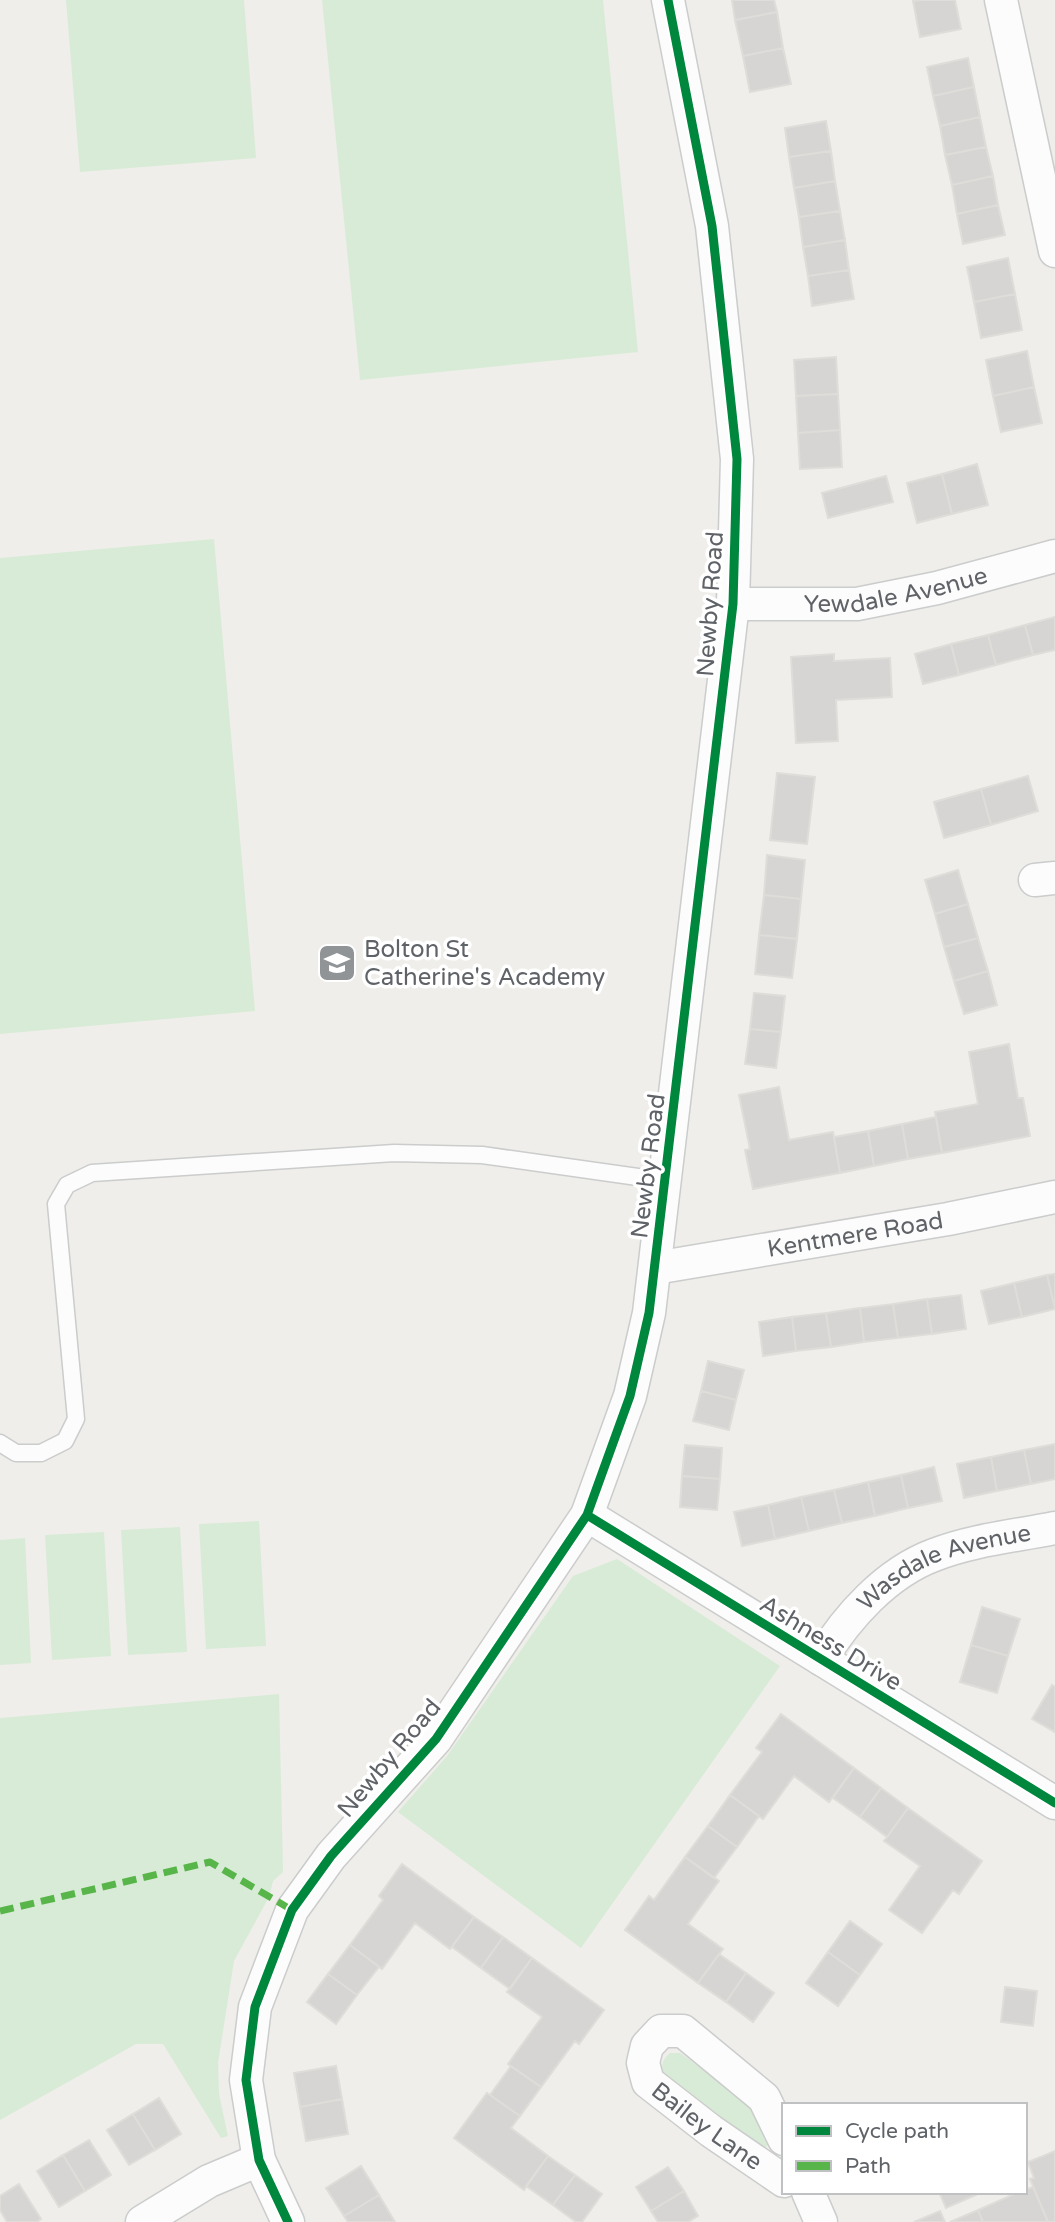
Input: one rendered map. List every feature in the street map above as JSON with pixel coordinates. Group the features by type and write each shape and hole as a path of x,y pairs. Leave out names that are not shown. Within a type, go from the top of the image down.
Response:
{"street":[{"name":"Newby Road","path":"288,2222 259,2161 246,2080 255,2007 292,1910 331,1856 436,1739 587,1515 630,1396 649,1313 733,604 737,459 712,226 668,0"},
{"path":"1001,0 1055,251"},
{"name":"Yewdale Avenue","path":"733,604 858,604 937,588 1055,556"},
{"name":"Kentmere Road","path":"655,1268 948,1219 1055,1197"},
{"name":"Ashness Drive","path":"587,1515 1055,1803"},
{"name":"Wasdale Avenue","path":"821,1659 838,1631 871,1596 917,1562 962,1546 1055,1528"},
{"name":"Bailey Lane","path":"782,2135 764,2098 683,2031 661,2031 647,2046 643,2063 648,2082 782,2180"},
{"path":"142,2222 209,2181 259,2161"}],"lane":[{"path":"0,1443 16,1453 41,1453 65,1441 76,1419 56,1205 67,1185 92,1173 394,1153 482,1155 666,1181"}],"green space":[{"path":"66,0 244,0 256,158 80,172"},
{"path":"322,0 603,0 638,352 360,380"},
{"path":"214,539 255,1011 0,1034 0,558"},
{"path":"259,1521 266,1646 206,1649 199,1524"},
{"path":"180,1527 187,1652 128,1655 121,1530"},
{"path":"104,1532 111,1656 52,1660 45,1535"},
{"path":"25,1538 31,1663 0,1665 0,1540"},
{"path":"617,1559 780,1666 581,1948 398,1812 447,1756 573,1576"},
{"path":"279,1694 283,1872 273,1881 269,1897 234,1961 218,2063 219,2094 228,2136 221,2138 163,2044 136,2044 0,2120 0,1718"},
{"path":"670,2053 680,2053 743,2098 758,2115 771,2141 765,2148 757,2148 664,2075 663,2063"}],"building":[{"path":"732,0 774,0 777,12 735,20"},
{"path":"955,0 961,29 920,37 913,1"},
{"path":"777,12 783,48 743,56 735,20"},
{"path":"783,48 791,84 750,92 743,56"},
{"path":"968,58 974,87 933,96 927,67"},
{"path":"974,87 980,117 940,126 933,96"},
{"path":"980,117 986,147 945,155 940,126"},
{"path":"826,121 831,151 789,157 785,128"},
{"path":"986,147 993,176 952,185 945,155"},
{"path":"831,151 835,181 794,188 789,157"},
{"path":"993,176 998,205 957,214 952,185"},
{"path":"835,181 840,211 799,217 794,188"},
{"path":"998,205 1005,235 963,244 957,214"},
{"path":"840,211 845,240 803,247 799,217"},
{"path":"845,240 849,270 808,276 803,247"},
{"path":"1008,258 1015,294 974,302 967,267"},
{"path":"849,270 854,299 812,306 808,276"},
{"path":"1015,294 1022,330 981,338 974,302"},
{"path":"1027,351 1034,387 993,396 986,360"},
{"path":"836,357 838,394 796,396 794,360"},
{"path":"1034,387 1042,423 1001,432 993,396"},
{"path":"838,394 840,430 798,433 796,396"},
{"path":"840,430 842,467 800,469 798,433"},
{"path":"977,464 988,505 952,514 942,474"},
{"path":"942,474 952,514 917,523 907,483"},
{"path":"886,476 893,502 828,518 822,493"},
{"path":"1055,617 1055,650 1033,655 1025,625"},
{"path":"1025,625 1033,655 996,665 988,635"},
{"path":"988,635 996,665 959,675 951,644"},
{"path":"951,644 959,675 923,684 915,654"},
{"path":"834,654 834,661 890,658 892,697 836,700 838,741 796,743 791,657"},
{"path":"777,773 815,777 807,844 770,840"},
{"path":"1028,776 1038,811 991,825 981,789"},
{"path":"981,789 991,825 944,838 934,802"},
{"path":"767,855 805,860 801,899 764,895"},
{"path":"958,870 968,904 935,914 925,880"},
{"path":"764,895 801,899 797,939 759,935"},
{"path":"968,904 978,938 944,947 935,914"},
{"path":"759,935 797,939 792,978 755,974"},
{"path":"978,938 988,971 954,981 944,947"},
{"path":"988,971 997,1005 964,1014 954,981"},
{"path":"754,993 785,996 781,1032 750,1029"},
{"path":"750,1029 781,1032 776,1068 745,1064"},
{"path":"1009,1044 1018,1098 1023,1098 1030,1136 942,1153 935,1112 978,1104 969,1052"},
{"path":"779,1087 789,1140 833,1132 840,1173 753,1189 745,1150 750,1149 739,1095"},
{"path":"936,1117 942,1153 908,1159 902,1124"},
{"path":"902,1124 908,1159 874,1166 868,1131"},
{"path":"868,1131 874,1166 840,1173 834,1137"},
{"path":"1055,1274 1055,1309 1047,1275"},
{"path":"1047,1275 1055,1309 1022,1317 1014,1283"},
{"path":"1014,1283 1022,1317 989,1324 981,1291"},
{"path":"961,1295 966,1329 932,1334 927,1299"},
{"path":"927,1299 932,1334 898,1338 893,1304"},
{"path":"893,1304 898,1338 864,1342 860,1308"},
{"path":"860,1308 864,1342 831,1347 826,1313"},
{"path":"826,1313 831,1347 796,1351 792,1317"},
{"path":"792,1317 796,1351 763,1356 759,1322"},
{"path":"708,1361 744,1370 736,1400 701,1391"},
{"path":"701,1391 736,1400 729,1430 693,1421"},
{"path":"1055,1444 1055,1479 1031,1484 1024,1450"},
{"path":"685,1445 722,1448 720,1479 682,1476"},
{"path":"1024,1450 1031,1484 997,1491 991,1457"},
{"path":"991,1457 997,1491 964,1498 957,1464"},
{"path":"934,1467 942,1501 908,1508 901,1475"},
{"path":"901,1475 908,1508 875,1516 868,1482"},
{"path":"682,1476 720,1479 717,1510 680,1507"},
{"path":"868,1482 875,1516 842,1523 834,1490"},
{"path":"834,1490 842,1523 809,1531 801,1497"},
{"path":"801,1497 809,1531 775,1539 768,1505"},
{"path":"768,1505 775,1539 742,1546 734,1512"},
{"path":"982,1607 1020,1619 1008,1656 971,1645"},
{"path":"971,1645 1008,1656 997,1693 960,1682"},
{"path":"1052,1685 1055,1687 1055,1732 1032,1719"},
{"path":"781,1714 854,1768 829,1802 794,1776 763,1819 730,1795 762,1752 756,1748"},
{"path":"854,1768 881,1788 860,1817 833,1798"},
{"path":"881,1788 908,1808 887,1837 860,1817"},
{"path":"730,1795 759,1816 737,1847 708,1826"},
{"path":"908,1808 982,1861 959,1894 953,1890 922,1933 889,1910 920,1866 884,1841"},
{"path":"708,1826 737,1847 714,1878 685,1857"},
{"path":"685,1857 719,1881 688,1924 723,1949 698,1983 625,1930 649,1896 654,1900"},
{"path":"402,1864 474,1917 450,1949 415,1923 382,1969 350,1945 383,1900 379,1896"},
{"path":"474,1917 503,1937 481,1968 452,1947"},
{"path":"850,1921 882,1944 860,1975 828,1952"},
{"path":"503,1937 532,1958 510,1989 481,1968"},
{"path":"350,1945 379,1967 357,1995 328,1974"},
{"path":"828,1952 860,1975 838,2006 806,1983"},
{"path":"719,1954 746,1973 726,2002 698,1983"},
{"path":"532,1958 604,2010 579,2044 575,2041 541,2087 508,2064 542,2017 507,1992"},
{"path":"746,1973 774,1993 753,2022 726,2002"},
{"path":"328,1974 357,1995 336,2024 307,2002"},
{"path":"1005,1987 1037,1991 1033,2026 1001,2022"},
{"path":"336,2066 342,2099 300,2107 294,2073"},
{"path":"511,2066 541,2087 520,2116 490,2095"},
{"path":"487,2093 520,2116 511,2128 548,2156 524,2190 454,2138"},
{"path":"159,2098 181,2134 155,2150 133,2114"},
{"path":"342,2099 348,2134 306,2141 300,2107"},
{"path":"133,2114 155,2150 129,2165 107,2130"},
{"path":"89,2140 111,2175 85,2191 63,2155"},
{"path":"1055,2151 1055,2222 1048,2222 1030,2179 1034,2178 1028,2162"},
{"path":"63,2155 85,2191 59,2207 37,2171"},
{"path":"548,2156 575,2175 553,2205 526,2186"},
{"path":"361,2166 379,2195 344,2216 326,2188"},
{"path":"668,2167 684,2191 651,2211 636,2187"},
{"path":"575,2175 602,2194 582,2222 576,2222 553,2205"},
{"path":"19,2184 41,2219 37,2222 7,2222 0,2210 0,2196"},
{"path":"1033,2187 1048,2222 983,2222 978,2210 1014,2194 1027,2194 1027,2189"},
{"path":"684,2191 698,2216 688,2222 658,2222 651,2211"},
{"path":"940,2194 976,2194 976,2195 946,2208"},
{"path":"379,2195 395,2222 348,2222 344,2216"},
{"path":"978,2210 983,2222 950,2222"},
{"path":"940,2211 945,2222 914,2222"}],"marked path":[{"path":"0,1911 210,1862 292,1910"}],"cycle path":[{"path":"288,2222 259,2160 246,2080 255,2007 292,1910 331,1856 436,1739 587,1515 630,1396 649,1313 733,604 737,459 712,226 668,0"},
{"path":"587,1515 1055,1803"}],"place":[{"name":"Bolton St Catherine's Academy","path":"337,963"}]}
